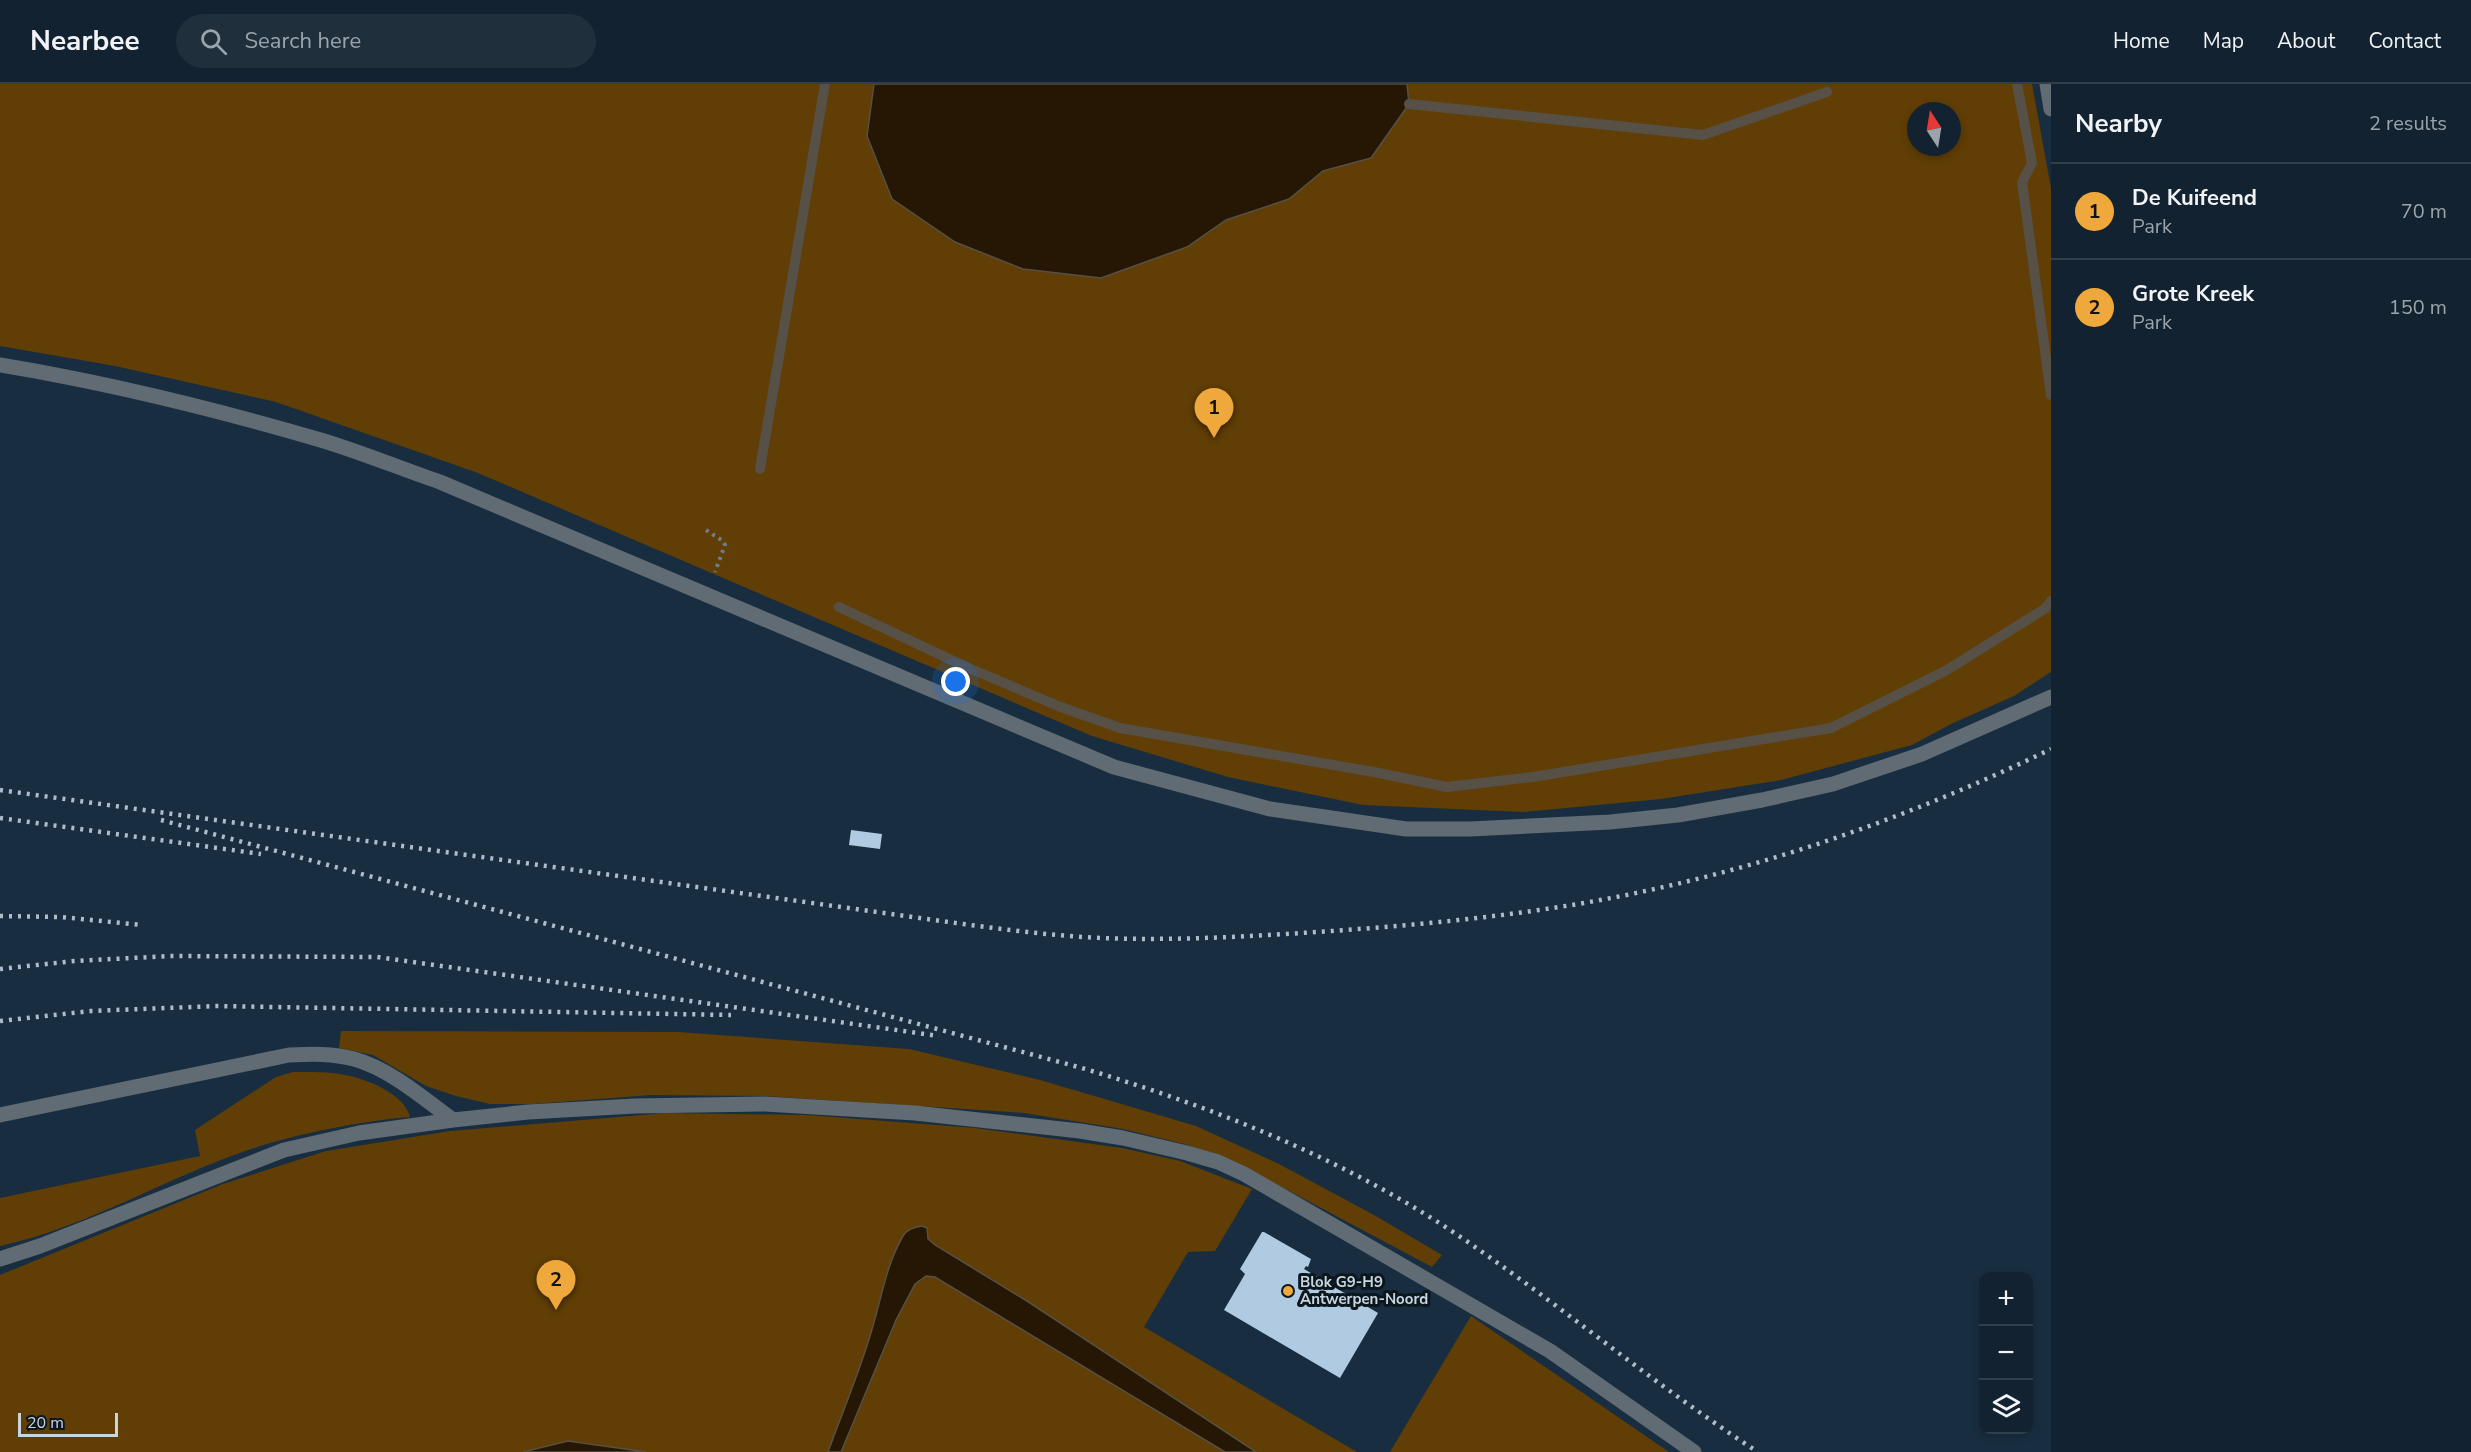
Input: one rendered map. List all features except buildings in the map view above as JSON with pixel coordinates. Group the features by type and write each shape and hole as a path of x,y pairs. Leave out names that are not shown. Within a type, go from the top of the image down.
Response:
{"street":[{"path":"2047,84 2051,109"},
{"path":"0,365 53,374 201,407 326,442 440,482 1114,768 1270,809 1406,829 1470,829 1610,822 1678,814 1762,800 1833,784 1922,754 2051,697"},
{"path":"0,1115 289,1055 323,1053 355,1059 380,1071 409,1088 453,1120"},
{"path":"0,1259 40,1246 284,1150 359,1133 453,1120 635,1106 776,1104 915,1113 1080,1131 1164,1147 1218,1162 1271,1190 1550,1351 1694,1452"}],"path":[{"path":"704,594 724,552 725,545 723,541 706,530"}],"shaded area":[{"path":"0,84 2032,84 2051,188 2051,672 2014,696 1951,724 1912,745 1781,780 1661,799 1523,812 1363,805 1228,777 1092,736 478,473 276,402 115,366 0,346"},
{"path":"874,84 1407,84 1409,104 1371,158 1323,171 1289,199 1226,220 1187,247 1101,278 1023,269 955,242 892,199 867,136"},
{"path":"341,1031 678,1032 909,1049 1040,1080 1196,1126 1279,1164 1442,1255 1432,1267 1259,1175 1188,1145 1123,1129 1024,1113 764,1096 651,1095 533,1104 490,1104 426,1086 373,1055 339,1048"},
{"path":"293,1072 336,1073 368,1081 386,1090 401,1102 410,1117 331,1128 254,1148 222,1159 65,1227 0,1246 0,1198 200,1156 195,1130 276,1077"},
{"path":"666,1113 808,1115 975,1128 1122,1148 1180,1161 1252,1189 1215,1251 1188,1252 1144,1327 1357,1452 0,1452 0,1275 223,1184 326,1151 450,1131"},
{"path":"922,1226 927,1228 928,1239 935,1245 1027,1301 1256,1452 1225,1452 935,1277 926,1276 915,1284 896,1320 841,1452 828,1452 865,1351 892,1260 905,1234 911,1229"},
{"path":"1471,1316 1669,1452 1390,1452"},
{"path":"568,1441 646,1452 523,1452"}],"waterway":[{"path":"760,469 825,84"},
{"path":"2017,84 2032,163 2022,182 2051,395"},
{"path":"1409,104 1703,135 1827,92"},
{"path":"839,607 962,665 1058,706 1120,728 1447,787 1533,777 1831,728 1947,670 2046,608 2051,601"}],"railway":[{"path":"0,790 998,928 1102,938 1189,938 1332,931 1461,920 1539,910 1671,885 1736,869 1865,828 1928,804 2051,749"},
{"path":"0,818 261,854"},
{"path":"161,820 1082,1068 1182,1100 1231,1119 1328,1161 1420,1211 1502,1266 1683,1401 1758,1452"},
{"path":"0,916 61,917 142,925"},
{"path":"0,969 74,961 170,956 377,957 939,1036"},
{"path":"0,1021 91,1011 217,1006 731,1015"}],"place":[{"name":"De Kuifeend","path":"1214,438"},
{"name":"Blok G9-H9 Antwerpen-Noord","path":"1288,1291"},
{"name":"Grote Kreek","path":"556,1310"}]}
